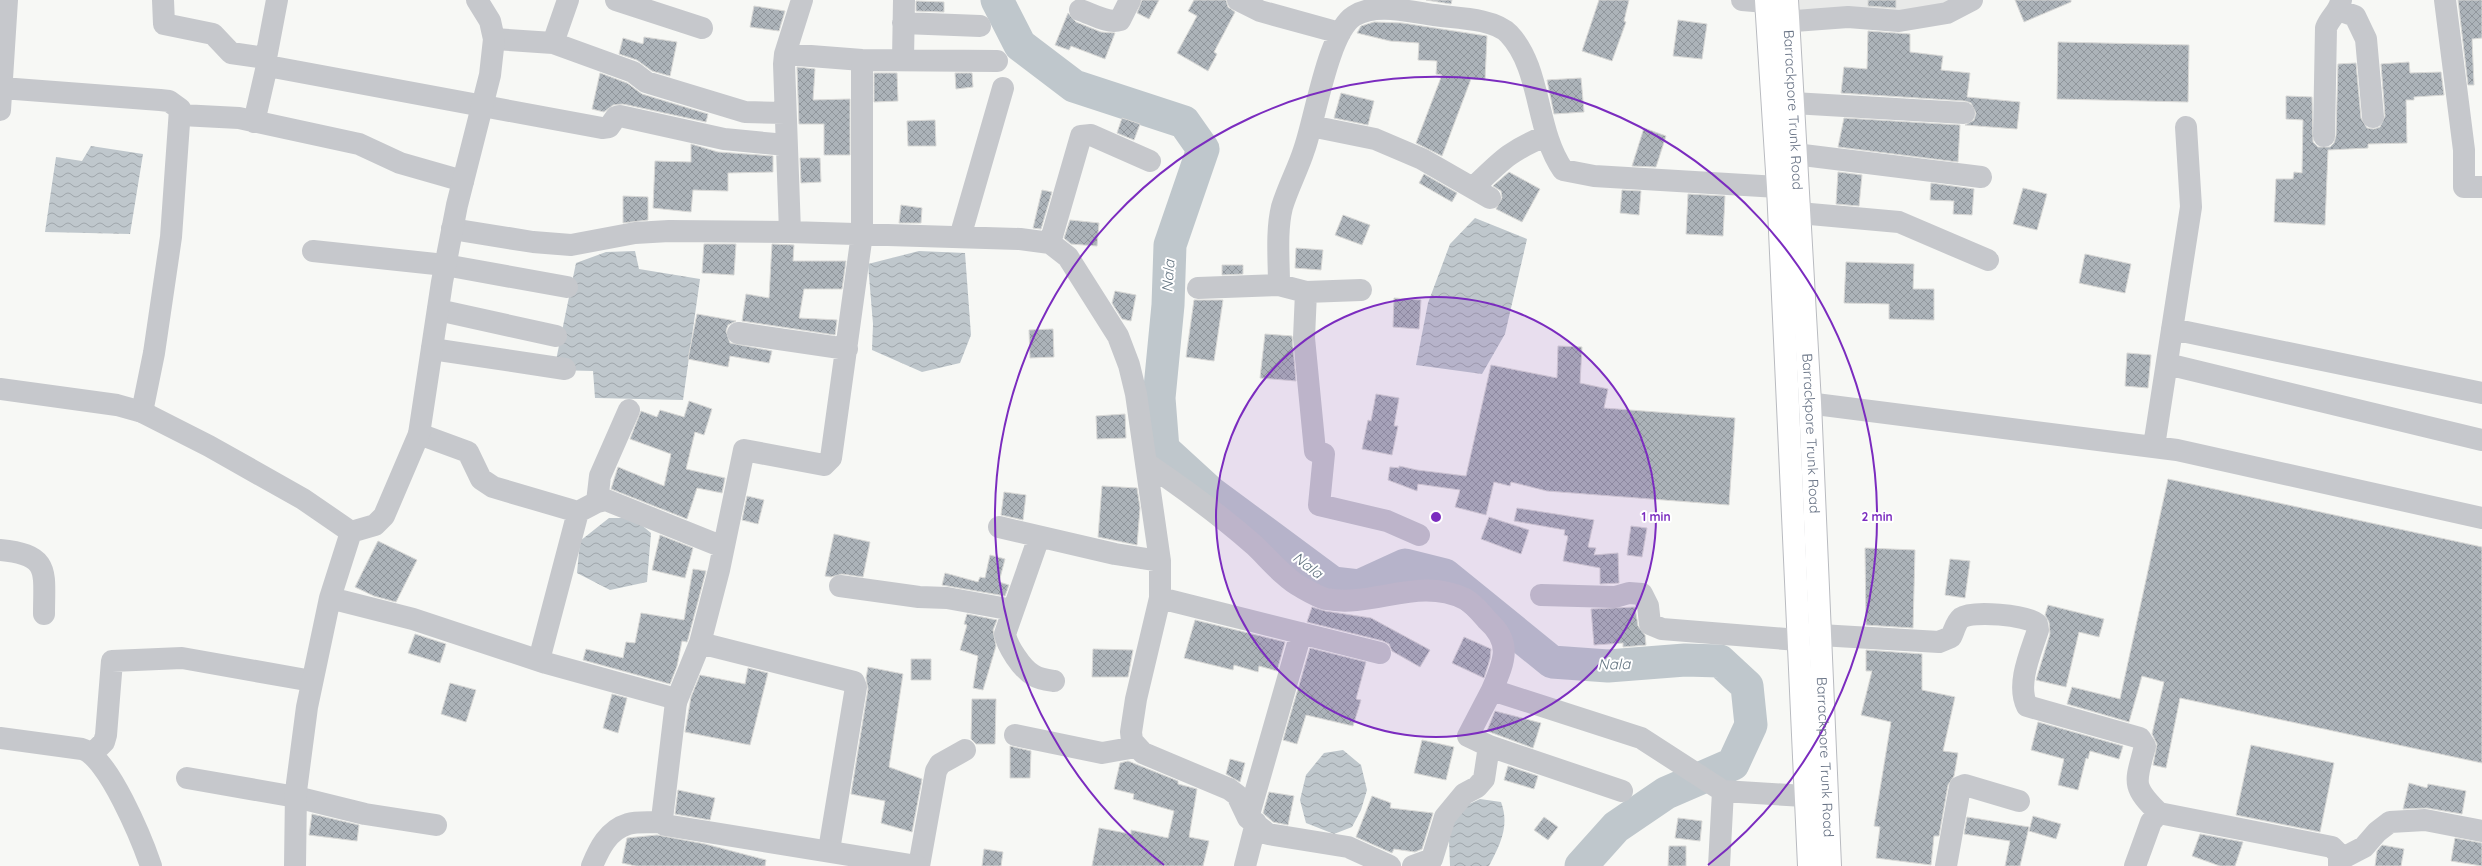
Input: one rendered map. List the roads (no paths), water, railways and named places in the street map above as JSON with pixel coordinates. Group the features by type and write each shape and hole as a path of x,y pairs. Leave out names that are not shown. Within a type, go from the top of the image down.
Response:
{"main road":[{"name":"Barrackpore Trunk Road","path":"1773,1 1793,103 1810,403 1830,866"},
{"name":"Barrackpore Trunk Road","path":"1778,22 1778,187 1804,796 1809,866"}],"street":[{"path":"163,0 164,24 208,32 216,36 231,53 279,67 606,128 618,116 724,139 786,145"},
{"path":"254,122 267,63 277,0"},
{"path":"351,532 375,525 384,516 419,434 452,229 463,181 484,106 490,74 494,38 490,21 476,0"},
{"path":"553,43 568,0"},
{"path":"616,0 702,28"},
{"path":"790,232 785,113 785,54 802,0"},
{"path":"903,60 904,0"},
{"path":"1080,10 1105,20 1117,21 1120,20 1130,0"},
{"path":"1238,0 1260,11 1340,33"},
{"path":"1742,0 1773,1"},
{"path":"1778,22 1848,17 1899,21 1947,13 1972,0"},
{"path":"2445,0 2464,150 2464,187 2482,187"},
{"path":"2324,136 2326,28 2329,19 2340,5 2354,16 2366,39 2373,117"},
{"path":"1279,285 1282,208 1305,150 1328,64 1340,33 1353,16 1371,8 1485,21 1508,32 1520,50 1533,84 1552,155 1563,170 1594,176 1778,187"},
{"path":"0,110 2,88 1,66 5,11"},
{"path":"903,23 980,26"},
{"path":"494,38 553,43 633,72 646,82 744,112 785,113"},
{"path":"785,54 862,60 997,61"},
{"path":"663,822 676,702 700,643 744,450 824,465 829,461 847,349 862,234 862,60"},
{"path":"2,88 169,101 176,105 181,115 171,237 154,353 142,412"},
{"path":"960,237 1003,88"},
{"path":"1793,103 1964,113"},
{"path":"181,115 229,117 364,146 400,163 463,181"},
{"path":"1311,126 1375,139 1422,159 1482,193 1505,156 1520,146 1546,136"},
{"path":"2154,446 2191,208 2186,127"},
{"path":"1050,244 1081,136 1091,135 1150,161"},
{"path":"1795,154 1981,177"},
{"path":"1799,213 1899,222 1988,260"},
{"path":"452,229 533,242 571,245 652,231 790,232 960,237 1020,239 1050,244 1068,257 1118,336 1129,365 1146,463 1160,561 1160,598 1136,699 1131,732 1136,747 1143,753 1229,788 1237,795 1252,821 1268,834 1348,847 1390,866"},
{"path":"313,250 445,265 567,287"},
{"path":"1198,288 1279,285 1306,292 1361,290"},
{"path":"1306,292 1304,338 1315,451 1324,454 1319,505 1387,521 1419,535"},
{"path":"438,310 556,336"},
{"path":"2172,329 2482,393"},
{"path":"738,333 847,349"},
{"path":"432,349 565,369"},
{"path":"2167,364 2482,440"},
{"path":"0,389 117,405 142,412 209,446 303,499 351,532"},
{"path":"1787,401 2154,446 2482,518"},
{"path":"539,660 588,507 629,410"},
{"path":"419,434 468,452 481,479 486,484 588,507 610,502 723,547"},
{"path":"1146,463 1191,494 1253,545 1299,586 1325,598 1371,599 1410,590 1442,590 1467,600 1498,629 1504,644 1503,665 1468,736 1489,746 1622,791"},
{"path":"999,526 1039,537 1115,554 1160,561"},
{"path":"295,866 296,797 312,682 330,598 351,532"},
{"path":"1039,537 1005,634 1008,642 1026,670 1033,676 1054,681"},
{"path":"0,550 22,553 40,564 44,572 44,614"},
{"path":"840,586 919,597 951,598 1013,610"},
{"path":"1541,595 1616,597 1629,593 1642,594 1648,606 1650,624 1662,629 1798,640"},
{"path":"330,598 413,619 539,660 669,697 676,702"},
{"path":"1160,598 1380,653"},
{"path":"1820,635 1939,642 1951,637 1957,623 1966,616 1994,615 2023,617 2034,621 2038,630 2025,675 2023,697 2028,706 2140,738 2145,746 2137,786 2141,796 2159,813 2332,847 2339,854 2339,863"},
{"path":"1245,866 1252,821 1301,633"},
{"path":"700,643 852,681 856,684 829,850"},
{"path":"92,754 104,742 106,735 112,661 182,658 312,682"},
{"path":"1492,690 1641,738 1723,791 1804,796"},
{"path":"1015,736 1102,753 1136,747"},
{"path":"0,738 82,749 92,754 122,797 151,866"},
{"path":"1413,866 1432,859 1445,817 1464,794 1477,787 1484,779 1489,746"},
{"path":"592,866 600,846 614,832 628,824 663,822 918,866 936,771 940,764 965,750"},
{"path":"187,778 296,797 365,814 436,826"},
{"path":"1946,866 1960,787 1966,785 2019,801"},
{"path":"1719,866 1723,791"},
{"path":"2135,866 2151,822 2159,813"},
{"path":"2339,863 2364,847 2377,832 2390,822 2425,820 2482,831"}],"water":[{"path":"91,146 143,154 130,234 45,232 56,157 82,161"},
{"path":"1475,218 1527,239 1505,334 1482,374 1416,365 1428,303 1450,244"},
{"path":"635,251 639,269 700,279 683,400 595,398 593,371 554,370 576,263 606,252"},
{"path":"919,251 965,253 971,335 960,363 922,372 872,350 873,324 868,264"},
{"path":"609,518 633,518 651,533 647,582 610,590 577,573 580,541"},
{"path":"1343,750 1361,765 1367,790 1361,810 1352,827 1334,834 1306,823 1300,800 1306,775 1324,753"},
{"path":"1480,799 1501,802 1504,811 1504,827 1497,851 1489,866 1450,866 1449,840 1454,811"}],"waterway":[{"name":"Nala","path":"997,0 1020,45 1074,86 1184,122 1203,149 1170,245 1168,305 1159,398 1163,449 1210,492 1333,583 1359,586 1405,565 1445,575 1552,662 1608,666 1685,660 1720,661 1747,686 1751,725 1733,764 1666,793 1616,827 1581,866"}]}
